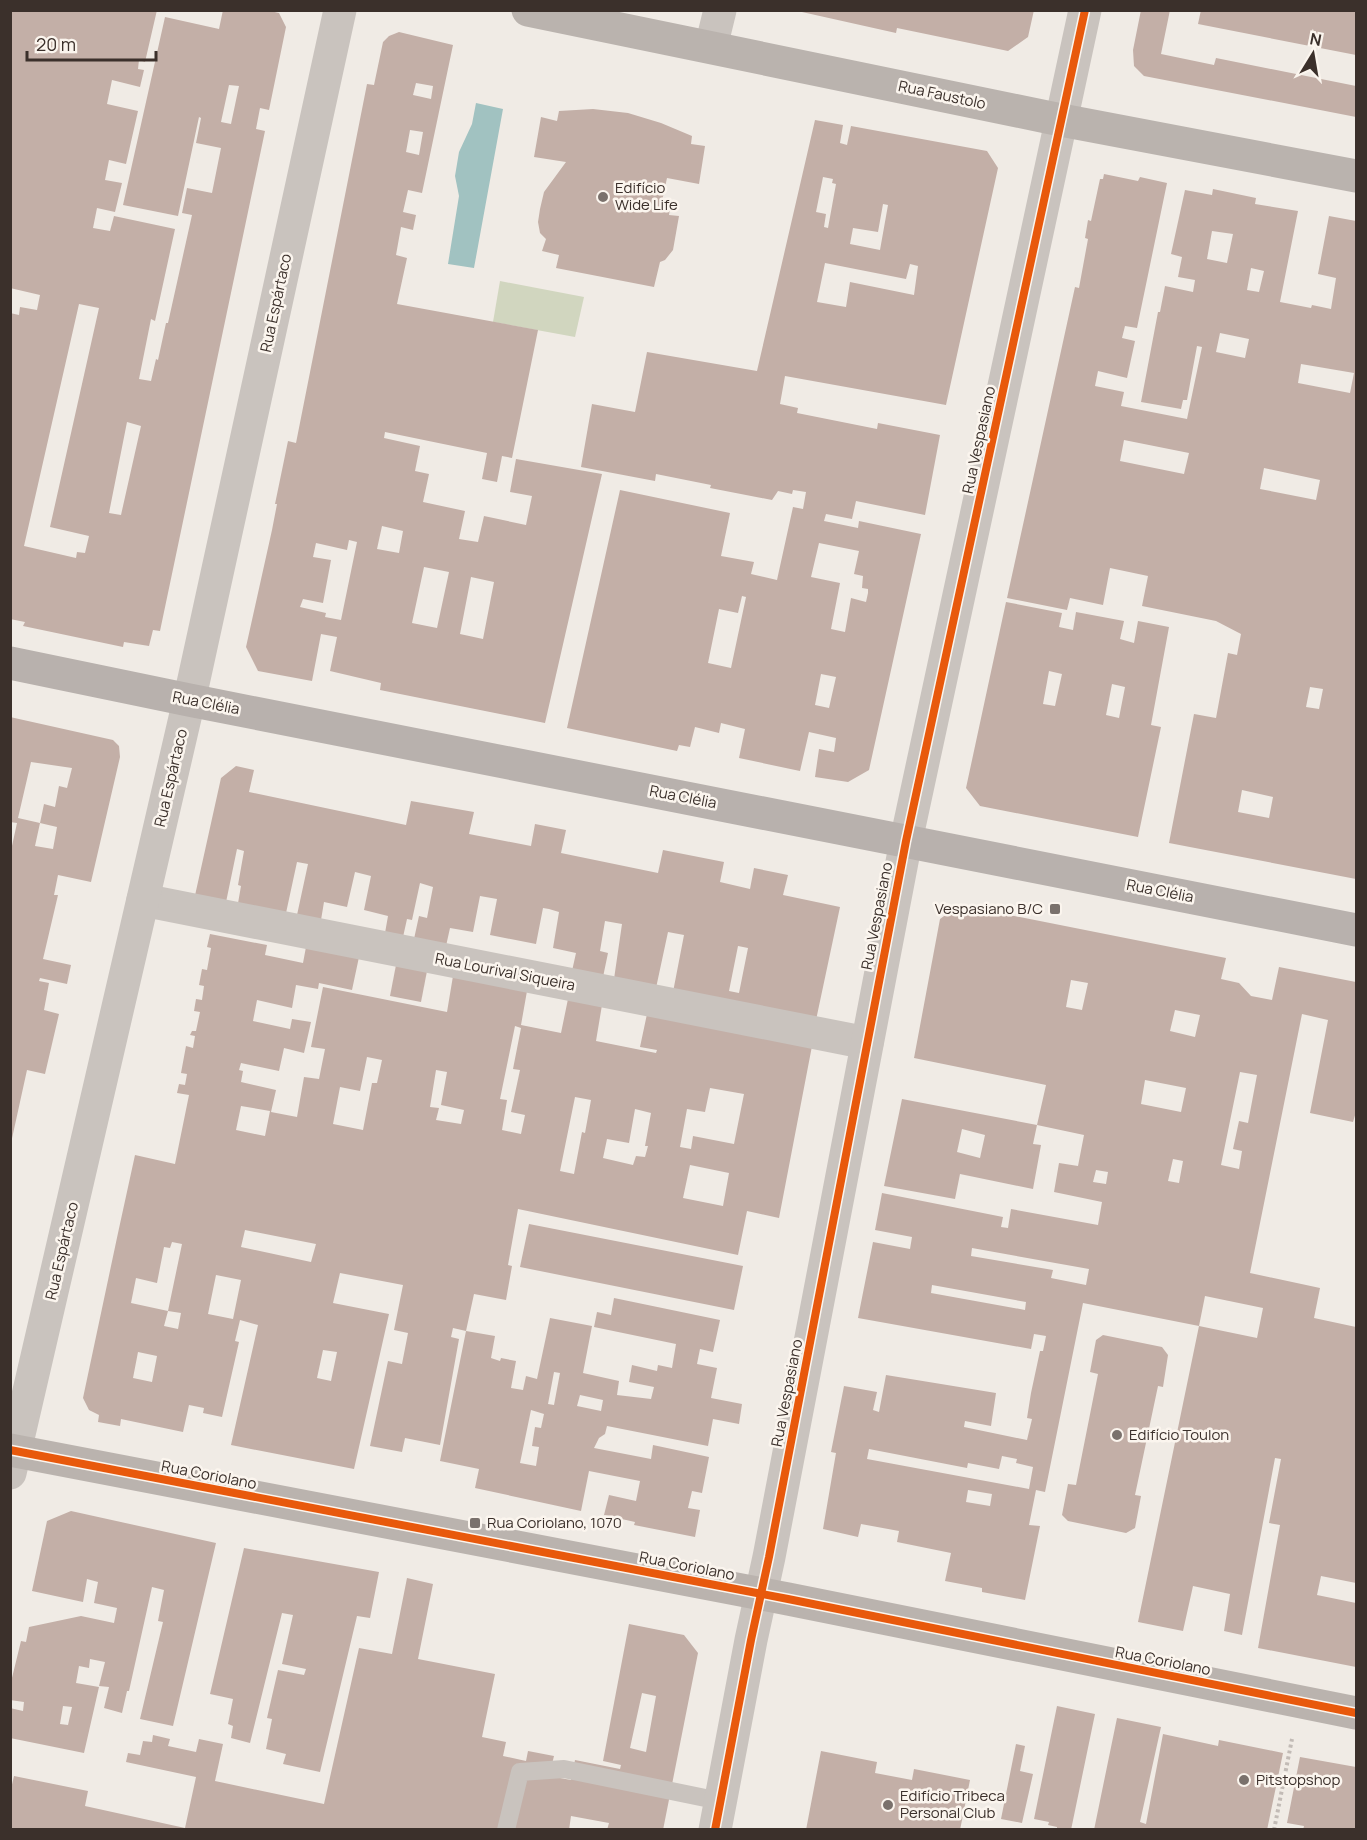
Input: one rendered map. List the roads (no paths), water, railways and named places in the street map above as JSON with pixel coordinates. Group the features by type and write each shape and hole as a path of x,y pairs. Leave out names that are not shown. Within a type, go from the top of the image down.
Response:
{"main road":[{"name":"Rua Clélia","path":"10,663 1356,930"}],"street":[{"name":"Rua Espártaco","path":"12,1458 189,700 340,10"},
{"name":"Rua Faustolo","path":"528,10 1061,120 1356,176"},
{"path":"711,47 720,10"},
{"name":"Rua Vespasiano","path":"718,1815 906,841 1085,10"},
{"name":"Rua Lourival Siqueira","path":"143,900 867,1043"},
{"name":"Rua Coriolano","path":"12,1458 761,1594 1356,1713"}],"lane":[{"path":"506,1830 520,1772 564,1769 718,1815"}],"water":[{"path":"476,103 503,109 474,268 448,264 459,196 455,176 459,152 472,124"}],"place":[{"name":"Edifício Wide Life","path":"603,197"},
{"name":"Vespasiano B/C","path":"1055,909"},
{"name":"Edifício Toulon","path":"1117,1435"},
{"name":"Rua Coriolano, 1070","path":"475,1523"},
{"name":"Pitstopshop","path":"1244,1780"},
{"name":"Edifício Tribeca Personal Club","path":"888,1805"}]}
